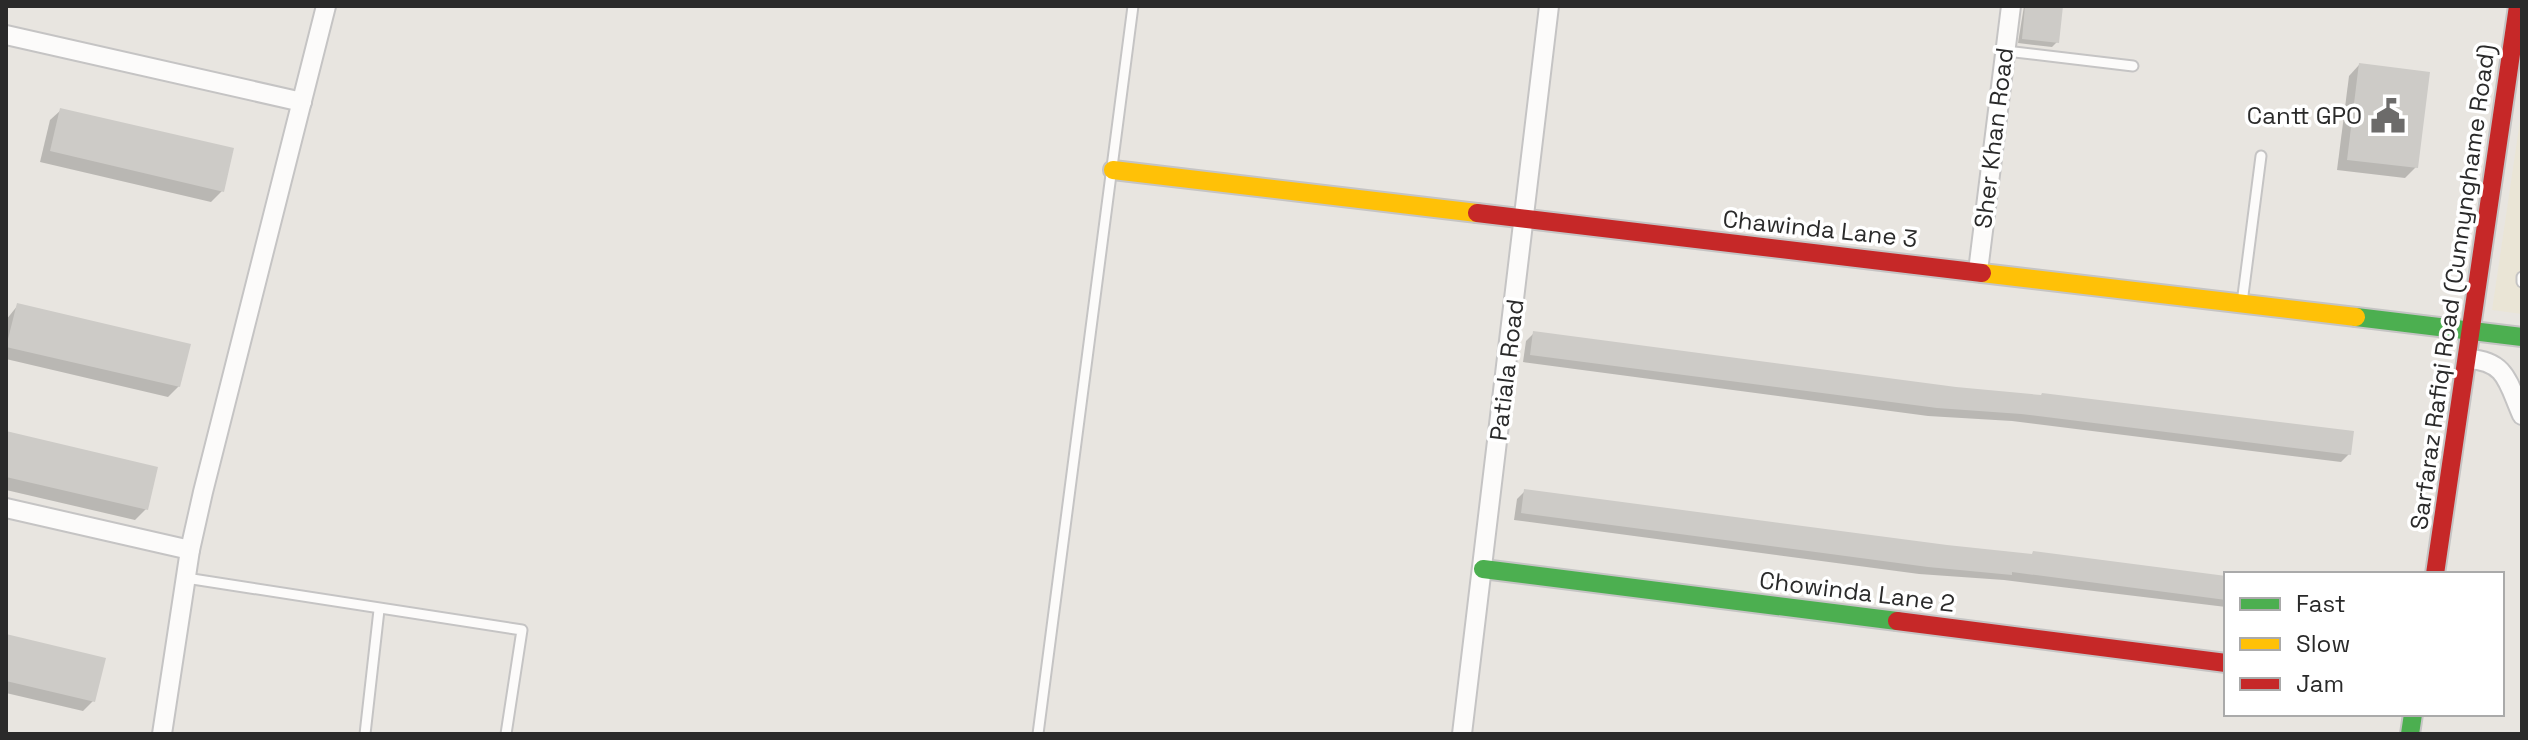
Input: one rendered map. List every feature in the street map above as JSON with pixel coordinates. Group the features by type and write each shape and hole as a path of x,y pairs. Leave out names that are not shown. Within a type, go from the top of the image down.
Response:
{"street":[{"path":"162,734 190,550 326,6"},
{"name":"Patiala Road","path":"1462,734 1549,6"},
{"name":"Sher Khan Road","path":"1978,271 2011,6"},
{"name":"Sarfaraz Rafiqi Road (Cunnynghame Road)","path":"2435,572 2508,108 2518,6"},
{"path":"6,35 302,102"},
{"name":"Chawinda Lane 3","path":"1113,170 2522,337"},
{"path":"2469,359 2492,362 2500,368 2522,415"},
{"path":"6,508 190,550"},
{"name":"Chowinda Lane 2","path":"1483,569 2224,663"}],"lane":[{"path":"1038,734 1133,6"},
{"path":"2005,51 2133,66"},
{"path":"2242,303 2261,156"},
{"path":"186,578 522,630 506,734"},
{"path":"365,734 379,610"}],"shaded area":[{"path":"2522,107 2522,314 2492,310"}],"building":[{"path":"2025,6 2063,6 2059,43 2022,39"},
{"name":"Cantt GPO","path":"2359,63 2430,72 2418,168 2347,160"},
{"path":"60,108 234,148 224,192 50,151"},
{"path":"17,303 191,344 180,387 6,347"},
{"path":"1533,331 1956,387 2042,393 2354,431 2351,455 2021,414 1937,408 1530,355"},
{"path":"6,431 158,467 148,510 6,477"},
{"path":"1524,489 1947,545 2032,554 2033,551 2224,576 2224,600 2012,572 2012,575 1928,567 1521,513"},
{"path":"6,634 106,658 95,702 6,681"}],"traffic: fast":[{"path":"2356,317 2522,337"},
{"path":"1483,569 1897,621"},
{"path":"2410,734 2413,716"}],"traffic: slow":[{"path":"1113,170 1477,213"},
{"path":"1982,273 2356,317"}],"traffic: jam":[{"path":"2435,572 2518,6"},
{"path":"1477,213 1982,273"},
{"path":"1897,621 2224,663"}],"place":[{"name":"Cantt GPO","path":"2388,116"}]}
